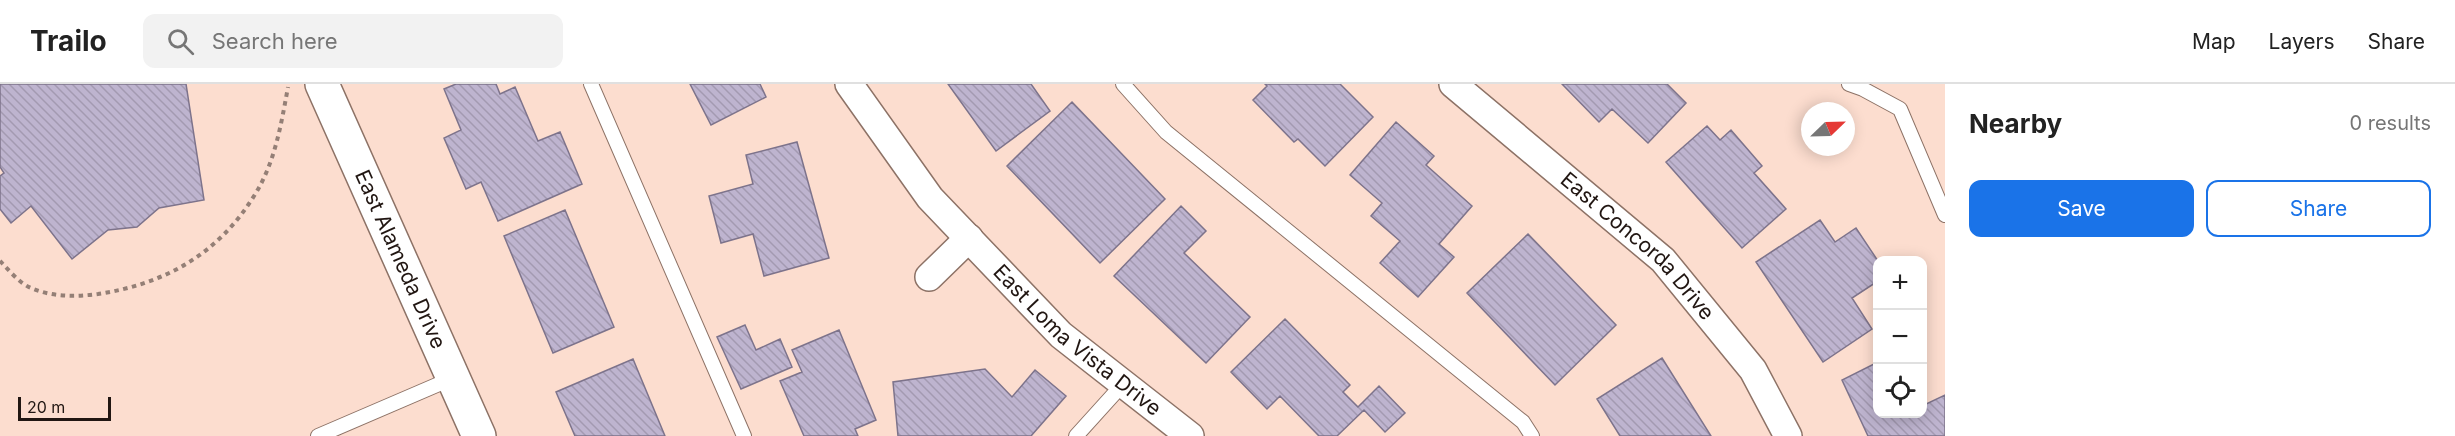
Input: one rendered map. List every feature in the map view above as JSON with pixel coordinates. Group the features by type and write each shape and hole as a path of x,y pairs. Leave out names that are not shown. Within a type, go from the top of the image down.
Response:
{"street":[{"name":"East Alameda Drive","path":"322,84 479,436"},
{"name":"East Loma Vista Drive","path":"849,84 930,198 1060,335 1190,436"},
{"name":"East Concorda Drive","path":"1453,84 1663,260 1754,369 1788,436"},
{"path":"929,277 969,238"}],"lane":[{"path":"591,84 744,436"},
{"path":"1123,84 1166,132 1523,422 1532,436"},
{"path":"1849,84 1863,88 1900,109 1945,215"},
{"path":"318,436 453,378"},
{"path":"1076,436 1123,384"}],"path":[{"path":"0,261 28,287 51,295 86,296 125,290 156,281 186,265 236,221 254,196 267,173 276,145 288,87"}],"building":[{"path":"0,84 186,84 204,200 159,208 137,227 108,230 72,259 31,206 11,223 0,209 0,176 4,173 0,167"},
{"path":"456,84 496,84 500,94 515,87 538,141 560,132 582,184 498,221 481,182 466,189 444,138 461,130 444,89"},
{"path":"690,84 760,84 766,97 711,125"},
{"path":"948,84 1031,84 1050,111 996,151"},
{"path":"1265,84 1340,84 1373,117 1325,166 1298,139 1294,142 1253,100 1267,86"},
{"path":"1562,84 1667,84 1686,103 1648,143 1612,109 1599,122"},
{"path":"1072,102 1165,199 1100,263 1007,166"},
{"path":"1396,122 1434,156 1426,165 1472,206 1439,244 1454,257 1418,297 1380,263 1400,241 1371,216 1382,203 1350,175"},
{"path":"1707,126 1720,140 1731,130 1762,166 1754,173 1786,209 1742,248 1666,162"},
{"path":"797,142 829,258 764,276 753,234 721,243 709,196 753,184 746,155"},
{"path":"1181,206 1206,231 1184,253 1250,317 1206,363 1114,276"},
{"path":"565,210 614,327 553,353 504,236"},
{"path":"1820,220 1835,242 1856,228 1875,256 1873,284 1852,298 1872,329 1823,362 1756,262"},
{"path":"1528,234 1616,325 1555,385 1467,293"},
{"path":"1285,319 1350,385 1343,392 1358,407 1379,386 1405,413 1385,432 1364,410 1337,436 1319,436 1280,396 1267,409 1231,372"},
{"path":"745,325 756,350 780,339 792,367 741,389 717,337"},
{"path":"839,330 876,420 855,429 858,436 804,436 780,381 802,372 792,350"},
{"path":"1662,358 1711,436 1620,436 1597,399"},
{"path":"633,359 665,436 575,436 556,392"},
{"path":"1873,364 1873,418 1927,418 1927,404 1945,395 1945,436 1868,436 1842,380"},
{"path":"985,369 1012,397 1035,370 1066,396 1031,436 898,436 893,382"}]}
